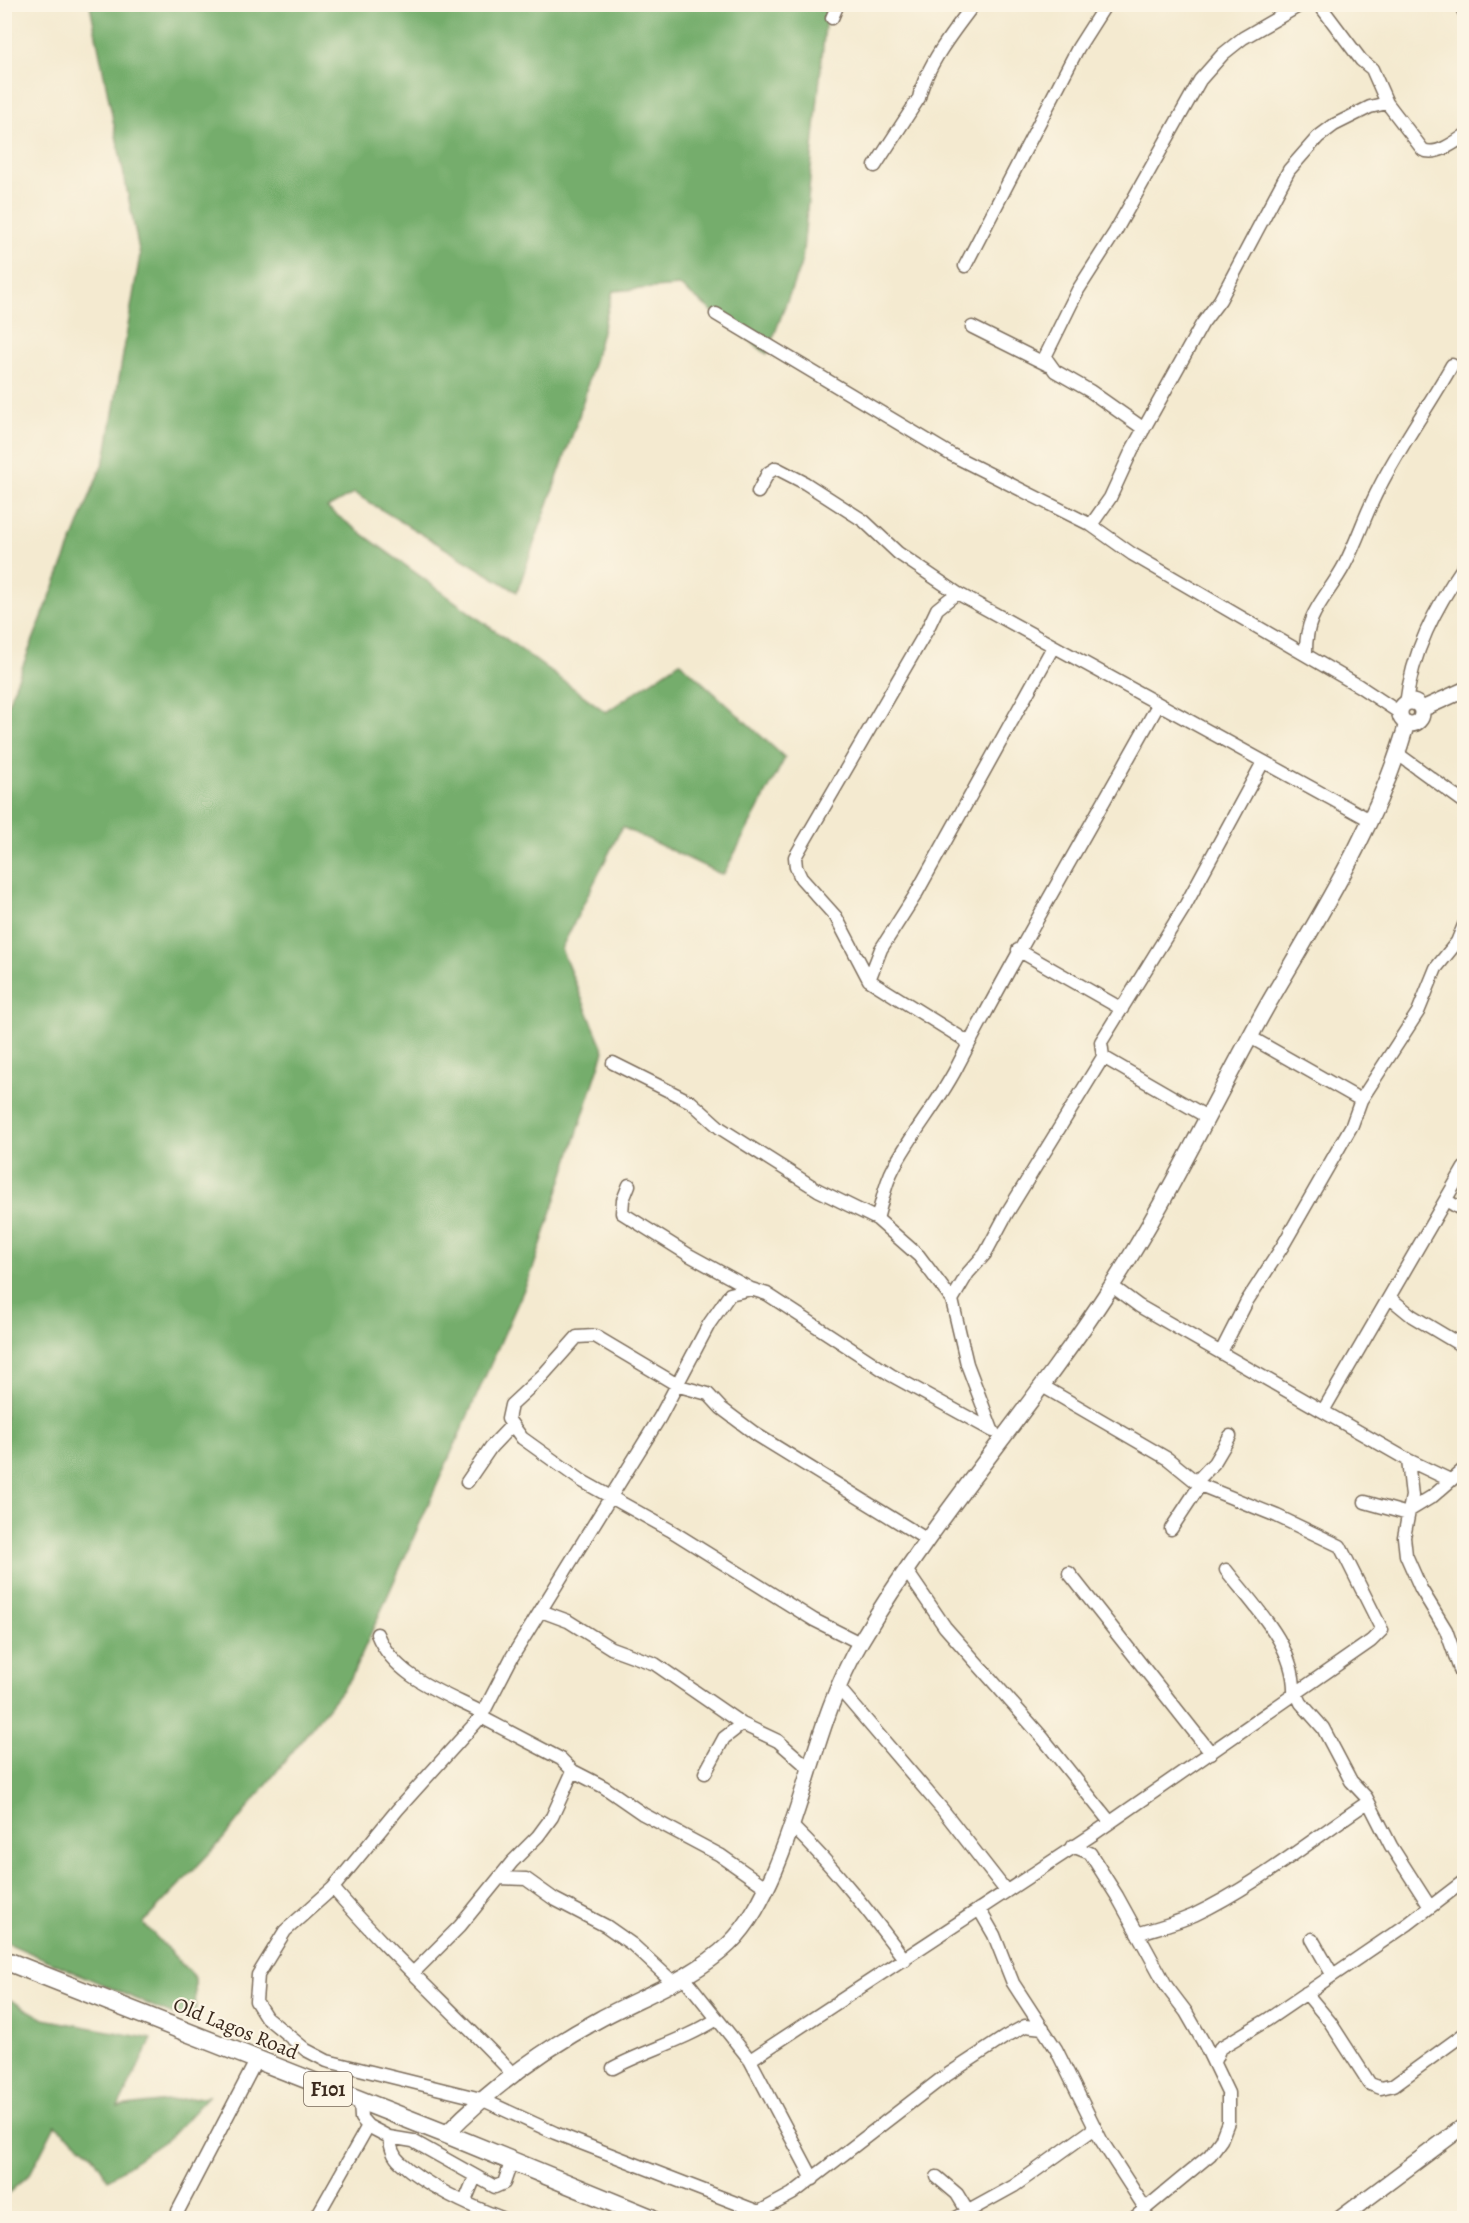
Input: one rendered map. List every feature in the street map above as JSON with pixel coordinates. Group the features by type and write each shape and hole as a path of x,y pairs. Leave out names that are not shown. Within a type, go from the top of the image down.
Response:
{"main road":[{"name":"Old Lagos Road","path":"4,1960 446,2134 511,2163 651,2218"}],"street":[{"path":"831,18 838,4"},
{"path":"875,166 919,98 921,87 942,52 974,4"},
{"path":"965,266 1078,48 1106,4"},
{"path":"1048,365 1045,357 1074,303 1074,297 1115,232 1200,80 1223,54 1243,38 1302,4"},
{"path":"1319,4 1361,60 1372,69 1387,103 1417,144 1429,153 1464,136"},
{"path":"1460,4 1464,12"},
{"path":"1091,525 1110,498 1144,429 1202,324 1221,300 1289,170 1318,137 1334,125 1370,108 1387,103"},
{"path":"716,314 950,454 1091,525 1132,554 1404,713 1415,724 1419,720 1422,709 1464,690"},
{"path":"972,327 1048,365 1144,429"},
{"path":"1306,654 1306,627 1313,613 1331,589 1380,486 1425,414 1452,365"},
{"path":"758,492 768,472 776,468 795,478 864,521 898,553 957,594 1370,820"},
{"path":"446,2134 481,2099 512,2073 567,2037 678,1979 729,1944 748,1921 767,1887 793,1827 838,1687 860,1643 926,1539 998,1435 1044,1387 1112,1286 1336,887 1370,820 1398,754 1408,681 1422,638 1446,593 1464,566"},
{"path":"957,594 937,609 795,857 801,878 836,917 869,980 968,1042"},
{"path":"869,980 881,949 916,894 1053,647"},
{"path":"877,1219 894,1167 931,1113 1018,950 1064,875 1158,705"},
{"path":"1398,754 1464,802"},
{"path":"952,1300 968,1274 985,1254 1007,1213 1103,1057 1101,1042 1185,906 1204,866 1244,800 1263,762"},
{"path":"1221,1352 1247,1301 1282,1247 1352,1125 1361,1100 1414,1020 1424,1000 1428,982 1438,964 1457,942 1464,925"},
{"path":"1018,950 1122,1010"},
{"path":"1250,1037 1361,1100"},
{"path":"1103,1057 1207,1117"},
{"path":"613,1063 691,1102 720,1128 808,1184 877,1219 919,1256 952,1300 967,1364 998,1435"},
{"path":"1323,1411 1464,1168"},
{"path":"629,1185 623,1200 622,1213 689,1255 751,1289 767,1294 910,1386 998,1435"},
{"path":"1446,1200 1464,1211"},
{"path":"1112,1286 1139,1306 1408,1460 1450,1480"},
{"path":"751,1289 733,1292 725,1299 709,1324 679,1386 512,1657 482,1715 398,1809 333,1888 285,1931 258,1975 256,2001 266,2017 306,2050 327,2061 481,2099 555,2133 759,2212 792,2194 813,2179 941,2079 1025,2026 1043,2028"},
{"path":"1390,1298 1412,1316 1464,1347"},
{"path":"860,1643 814,1620 538,1451 511,1426 508,1414 511,1405 543,1375 577,1337 595,1336 679,1386 708,1394 721,1408 757,1435 926,1539"},
{"path":"750,2060 905,1960 1294,1698 1371,1641 1382,1630 1340,1546 1277,1516 1198,1484 1168,1459 1044,1387"},
{"path":"467,1482 491,1447 511,1426"},
{"path":"1171,1529 1230,1436"},
{"path":"1408,1460 1412,1480 1404,1537 1406,1555 1421,1589 1446,1629 1464,1681"},
{"path":"1365,1502 1409,1512 1433,1496 1464,1469"},
{"path":"906,1570 945,1627 1042,1737 1110,1822"},
{"path":"1226,1570 1264,1617 1289,1658 1295,1678 1294,1698 1319,1722 1340,1764 1368,1802 1391,1846 1430,1907"},
{"path":"1069,1573 1211,1753"},
{"path":"541,1611 568,1621 611,1648 654,1664 742,1724 778,1741 810,1769"},
{"path":"377,1634 384,1651 397,1666 418,1680 561,1759 573,1771 671,1831 720,1855 767,1887"},
{"path":"838,1687 942,1809 1006,1891"},
{"path":"705,1773 724,1738 742,1724"},
{"path":"412,1973 460,1926 552,1817 573,1771"},
{"path":"1137,1934 1195,1914 1234,1892 1291,1858 1368,1802"},
{"path":"793,1827 867,1908 905,1960"},
{"path":"1092,1835 1090,1853 1167,1987 1186,2012 1205,2044 1228,2093 1230,2108 1228,2122 1221,2140 1210,2155 1134,2218"},
{"path":"1072,1846 1090,1853"},
{"path":"500,1878 526,1879 554,1899 606,1926 678,1979 717,2019 750,2060 813,2179"},
{"path":"1214,2062 1220,2048 1267,2020 1464,1881"},
{"path":"333,1888 368,1930 457,2014 512,2073"},
{"path":"979,1909 1028,2009 1043,2028 1095,2128 1145,2208"},
{"path":"1312,1939 1332,1974"},
{"path":"1306,1993 1336,2031 1370,2084 1381,2088 1394,2085 1464,2034"},
{"path":"1025,2026 1028,2009"},
{"path":"613,2068 646,2051 687,2037 717,2019"},
{"path":"1205,2044 1220,2048"},
{"path":"178,2211 256,2061"},
{"path":"360,2101 361,2118 368,2126 389,2137 413,2141 495,2187 501,2187 511,2163"},
{"path":"316,2218 368,2126"},
{"path":"1341,2218 1464,2126"},
{"path":"956,2218 1014,2186 1095,2128"},
{"path":"389,2137 392,2151 399,2161 450,2196 501,2218"},
{"path":"465,2201 475,2177"},
{"path":"937,2177 957,2194 968,2212"}],"green space":[{"path":"90,5 827,5 802,261 767,354 680,286 613,291 579,416 517,592 354,493 327,508 606,712 680,662 785,758 723,875 622,827 561,949 604,1051 533,1269 351,1678 223,1839 143,1923 195,1978 196,2025 5,1942 5,711 106,455 140,255"},
{"path":"5,1997 44,2019 152,2039 118,2107 208,2096 170,2137 108,2179 92,2154 55,2125 30,2174 5,2196"}]}
